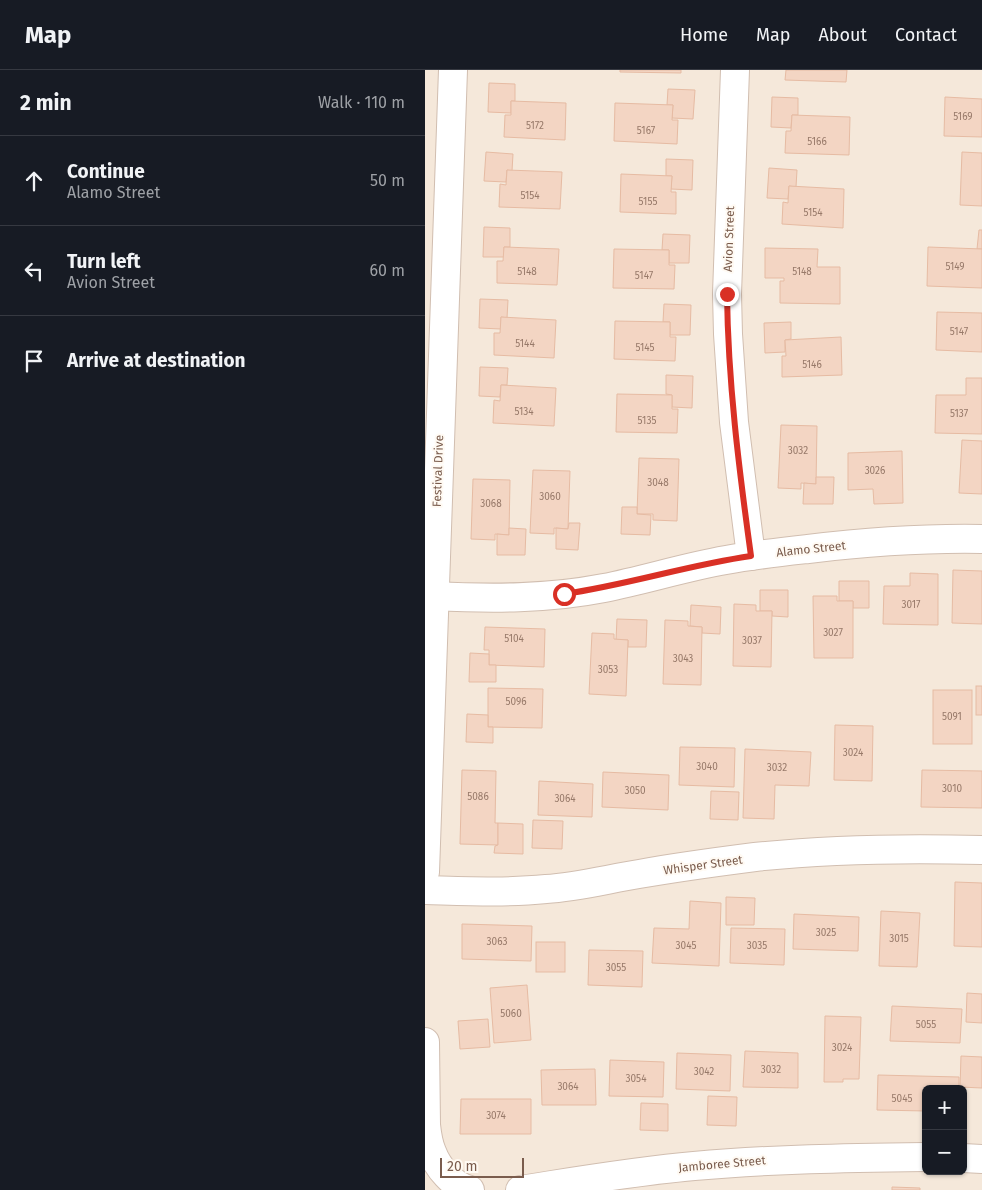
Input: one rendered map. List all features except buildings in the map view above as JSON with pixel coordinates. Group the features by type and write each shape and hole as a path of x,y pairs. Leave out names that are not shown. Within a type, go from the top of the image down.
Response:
{"street":[{"name":"Festival Drive","path":"425,872 453,70"},
{"name":"Avion Street","path":"735,70 727,294 728,334 734,422 751,556"},
{"name":"Alamo Street","path":"434,596 500,598 564,594 605,588 700,565 811,548 890,541 982,539"},
{"name":"Whisper Street","path":"425,890 502,891 547,889 682,866 807,853 878,850 982,850"},
{"path":"425,1042 428,1138 438,1165 459,1183"},
{"name":"Jamboree Street","path":"520,1190 639,1172 700,1166 806,1159 922,1157"},
{"path":"967,1158 982,1159"}],"shaded area":[{"path":"425,70 982,70 982,1190 425,1190"}],"route":[{"path":"564,594 605,588 700,565 751,556 734,422 730,378 727,294"}]}
